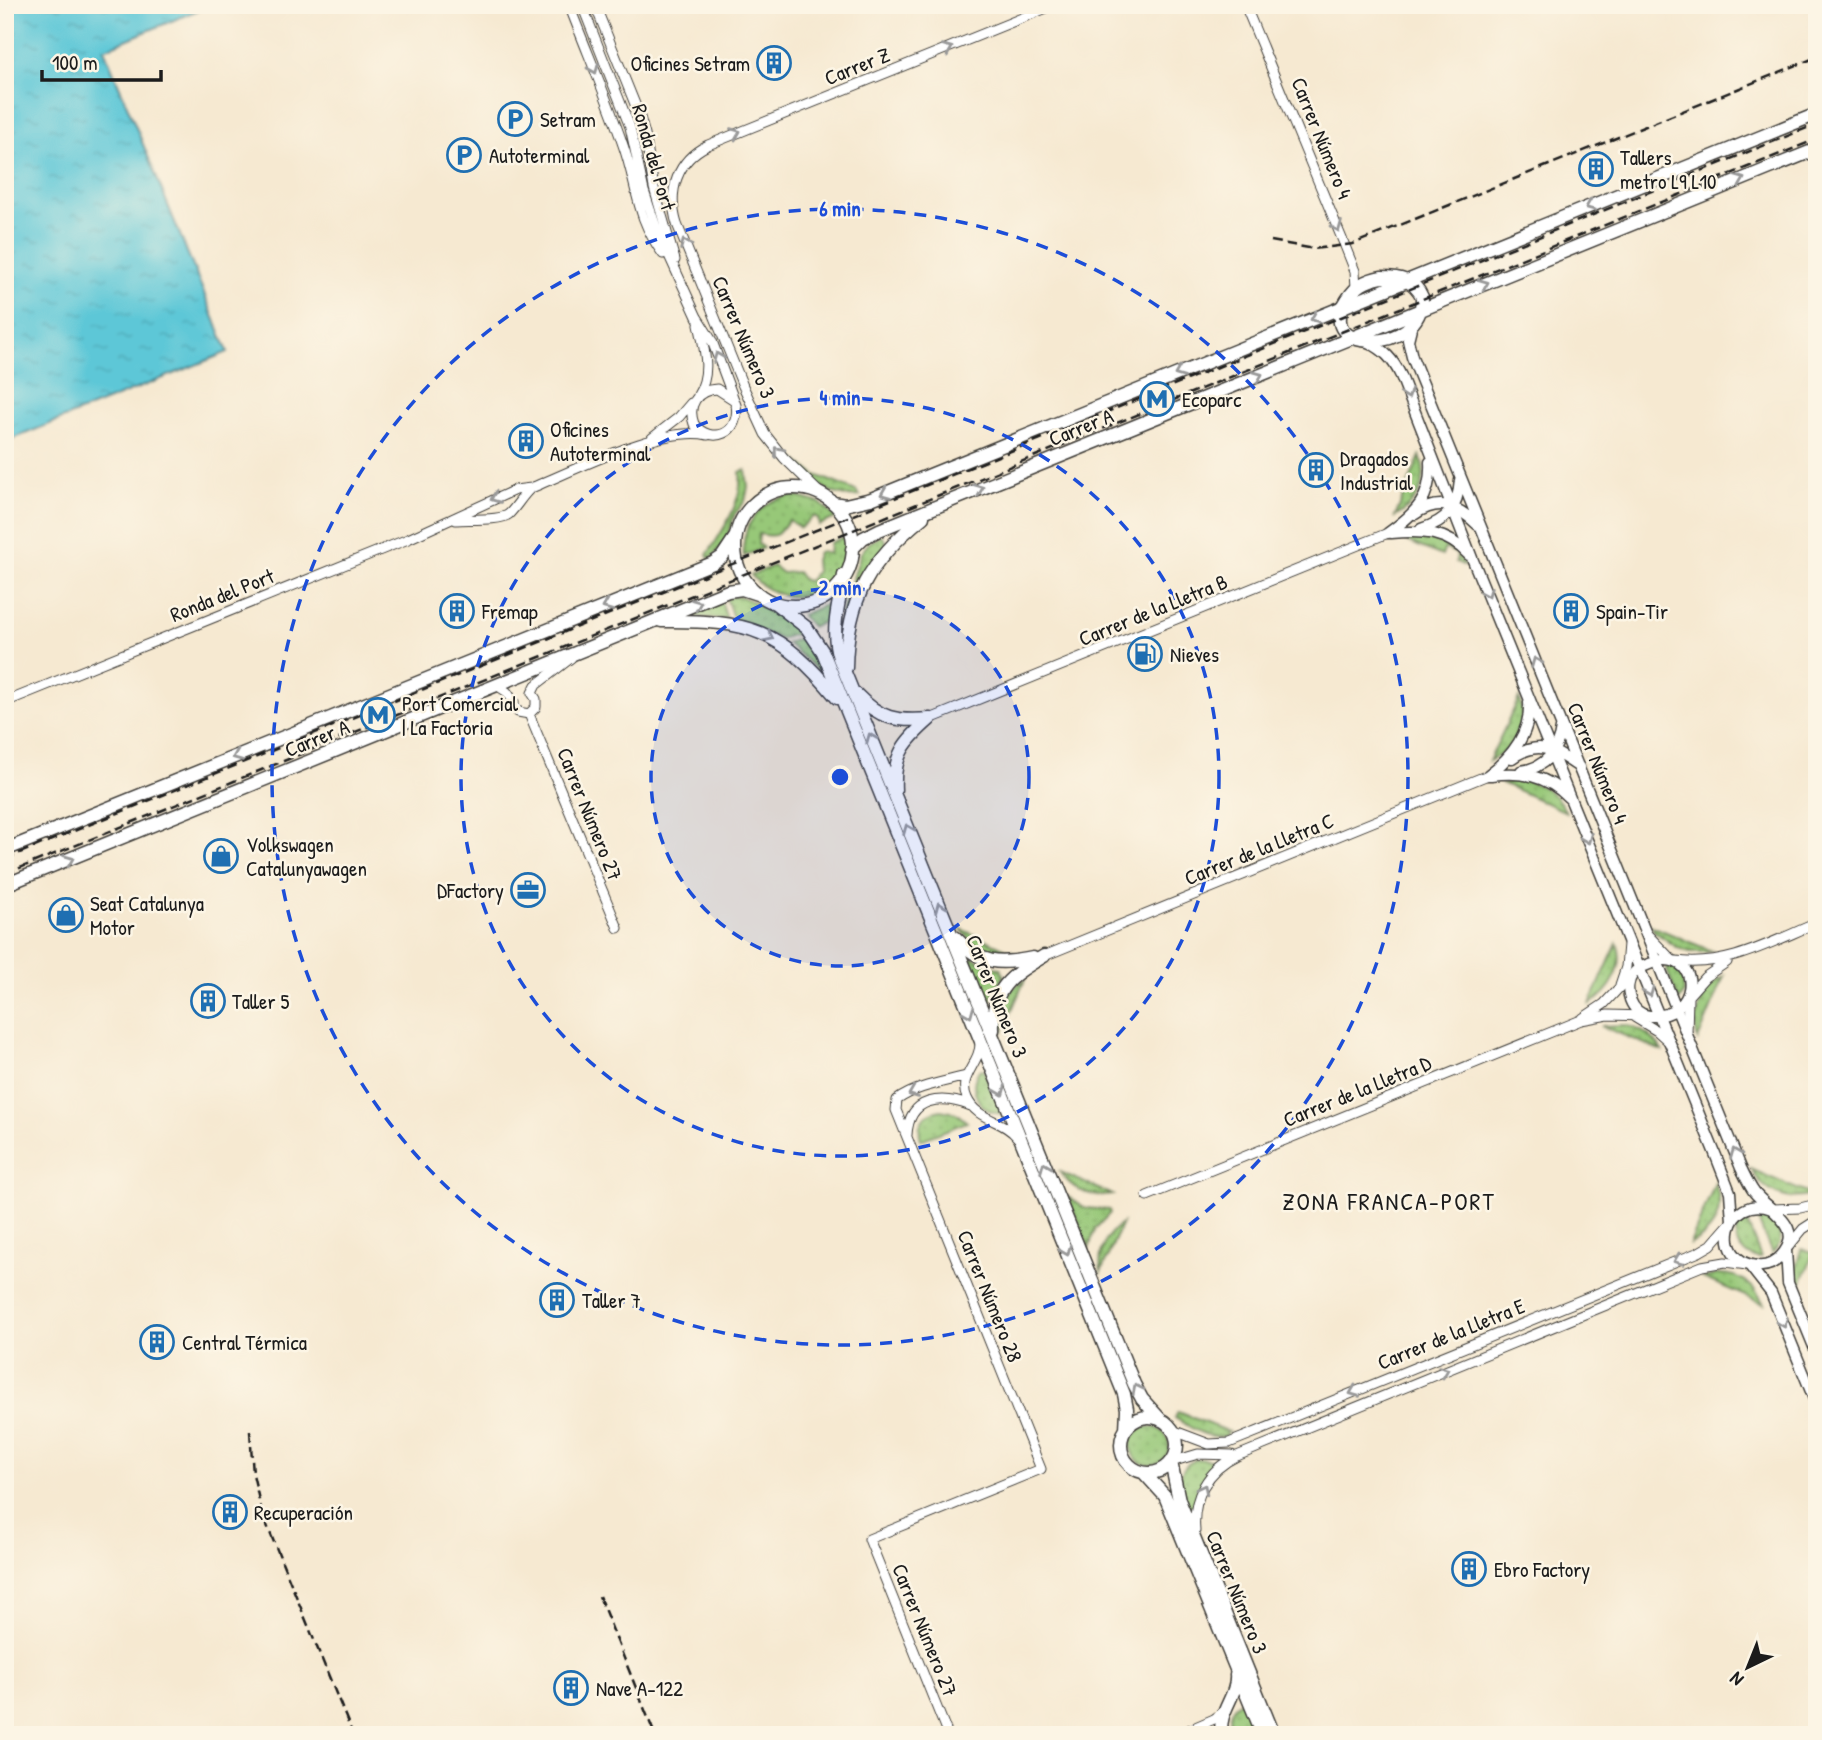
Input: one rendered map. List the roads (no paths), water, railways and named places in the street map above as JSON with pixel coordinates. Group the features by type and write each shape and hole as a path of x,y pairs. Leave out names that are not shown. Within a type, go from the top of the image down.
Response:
{"main road":[{"path":"1342,307 1817,114"},
{"path":"1352,338 1817,149"},
{"path":"1393,277 1406,280 1414,284 1420,292 1420,310 1412,324 1389,339 1368,342 1352,338 1342,329 1339,315 1356,288 1375,278 1393,277"},
{"name":"Carrer A","path":"829,501 845,505 871,499 1342,307"},
{"name":"Carrer A","path":"852,549 867,535 1352,338"},
{"path":"799,488 829,501 848,522 852,538 852,549 844,575 834,589 814,603 798,607 775,603 760,595 748,583 735,555 736,536 744,514 752,505 772,492 799,488"},
{"path":"846,675 846,643 850,617 864,582 888,548 934,507"},
{"name":"Carrer A","path":"5,850 713,563 722,557 736,536"},
{"name":"Carrer Número 3","path":"844,575 834,639 846,675 1134,1384 1142,1399 1161,1420"},
{"name":"Carrer A","path":"5,885 728,591 741,589 760,595"},
{"name":"Carrer Número 3","path":"775,603 802,622 816,639 826,659 1124,1394 1127,1409 1126,1429"},
{"path":"654,621 728,623 771,637 805,662 843,706"},
{"path":"852,690 871,708 889,718 906,721 930,719"},
{"path":"896,800 894,776 898,758 905,742 930,719"},
{"path":"950,932 969,950 992,962 1010,963 1044,956"},
{"path":"993,1038 992,1019 1000,990 1012,977 1044,956"},
{"path":"1142,1418 1161,1420 1172,1430 1177,1441 1177,1450 1171,1462 1161,1470 1144,1473 1132,1467 1123,1456 1122,1437 1126,1429 1142,1418"},
{"name":"Carrer Número 3","path":"1171,1462 1175,1485 1197,1544 1275,1735"},
{"name":"Carrer Número 3","path":"1144,1473 1165,1496 1263,1735"},
{"path":"1222,1735 1220,1720 1236,1687 1236,1670"}],"street":[{"path":"569,5 625,149 642,218 651,238 679,276"},
{"name":"Ronda del Port","path":"582,5 635,140 652,218 697,317"},
{"path":"595,5 639,114 654,188 679,276"},
{"name":"Carrer Z","path":"680,169 694,154 708,145 1054,5"},
{"name":"Carrer Número 4","path":"1245,5 1355,271 1356,288"},
{"name":"Carrer Número 3","path":"680,169 673,194 674,215 743,386 774,447 829,501"},
{"path":"651,439 692,432 722,435 733,427 738,413 734,400 712,341 697,317"},
{"name":"Carrer Número 3","path":"695,399 704,382 706,364 697,317"},
{"name":"Carrer Número 4","path":"1412,324 1408,340 1412,357 1676,1008 1745,1177 1755,1193 1772,1209"},
{"name":"Carrer Número 4","path":"1368,342 1384,351 1395,365 1628,939 1628,978 1648,1018 1671,1046 1730,1192 1732,1221"},
{"path":"651,439 706,391 717,389 734,400"},
{"path":"695,399 691,414 694,424 708,435"},
{"name":"Ronda del Port","path":"5,702 452,520 474,507 515,490 531,488 651,439"},
{"path":"1410,517 1424,498 1430,482 1430,453"},
{"path":"1415,531 1438,523 1452,507 1459,493 1460,475"},
{"name":"Ronda del Port","path":"452,520 485,517 499,519 506,516 531,488"},
{"path":"1388,533 1432,505 1452,507 1482,528"},
{"path":"1388,533 1415,531 1441,535 1457,543 1472,558"},
{"name":"Carrer de la Lletra B","path":"930,719 1388,533"},
{"path":"498,686 507,692 518,712 529,714 536,707 536,699 532,693 536,685 578,652"},
{"path":"1505,769 1525,732 1530,707 1529,694"},
{"name":"Carrer Número 27","path":"529,714 618,928"},
{"path":"1488,775 1505,769 1533,768 1553,752 1562,725"},
{"path":"1505,769 1529,748 1541,747 1578,767"},
{"path":"1505,769 1541,778 1560,790 1572,802"},
{"name":"Carrer de la Lletra C","path":"1044,956 1488,775"},
{"path":"1735,957 1700,964 1657,961 1628,978 1630,1010 1648,1018 1676,1008 1705,977 1735,957 1817,923"},
{"path":"1645,931 1688,976 1690,984 1687,1035"},
{"name":"Carrer de la Lletra D","path":"1581,1020 1604,1004 1628,978"},
{"name":"Carrer de la Lletra D","path":"1147,1196 1581,1020 1630,1010"},
{"path":"979,1037 978,1057 966,1076 965,1091 971,1106 981,1115 1011,1130 1023,1146"},
{"name":"Carrer Número 28","path":"869,1539 1041,1469 896,1110 897,1100 928,1086 966,1076"},
{"path":"906,1137 909,1121 923,1104 946,1099 971,1106"},
{"path":"1772,1209 1817,1204"},
{"path":"1817,1354 1788,1283 1788,1227 1772,1209 1764,1206 1749,1208 1732,1221 1729,1233 1731,1248 1767,1286 1817,1406"},
{"path":"1749,1265 1772,1264 1803,1229 1817,1220"},
{"name":"Carrer de la Lletra E","path":"1172,1430 1209,1444 1229,1443 1699,1252 1711,1245 1732,1221"},
{"name":"Carrer de la Lletra E","path":"1197,1544 1195,1511 1204,1485 1223,1464 1244,1452 1702,1266 1725,1262 1749,1265"},
{"name":"Carrer de la Lletra E","path":"1171,1462 1198,1454 1228,1456 1244,1452"},
{"name":"Carrer Número 27","path":"869,1539 948,1735"},
{"path":"1177,1735 1214,1719 1223,1712"}],"water":[{"path":"5,5 210,5 104,49 228,352 5,442"}],"railway":[{"path":"1271,241 1314,249 1353,244 1817,57"},
{"path":"5,859 1817,124"},
{"path":"5,874 1817,139"},
{"path":"250,1431 253,1474 262,1513 353,1735"},
{"path":"599,1596 655,1735"}],"place":[{"name":"Oficines Setram","path":"774,63"},
{"name":"Setram","path":"515,119"},
{"name":"Autoterminal","path":"464,155"},
{"name":"Tallers metro L9 L10","path":"1596,169"},
{"name":"Ecoparc","path":"1157,399"},
{"name":"Oficines Autoterminal","path":"526,441"},
{"name":"Dragados Industrial","path":"1316,470"},
{"name":"Fremap","path":"457,611"},
{"name":"Spain-Tir","path":"1571,611"},
{"name":"Nieves","path":"1145,654"},
{"name":"Port Comercial | La Factoria","path":"378,715"},
{"name":"Volkswagen Catalunyawagen","path":"221,856"},
{"name":"DFactory","path":"528,890"},
{"name":"Seat Catalunya Motor","path":"66,915"},
{"name":"Taller 5","path":"208,1001"},
{"name":"Taller 7","path":"557,1300"},
{"name":"Central Térmica","path":"157,1342"},
{"name":"Recuperación","path":"230,1512"},
{"name":"Ebro Factory","path":"1469,1569"},
{"name":"Nave A-122","path":"571,1688"}],"district":[{"name":"ZONA FRANCA-PORT","path":"1389,1201"}]}
